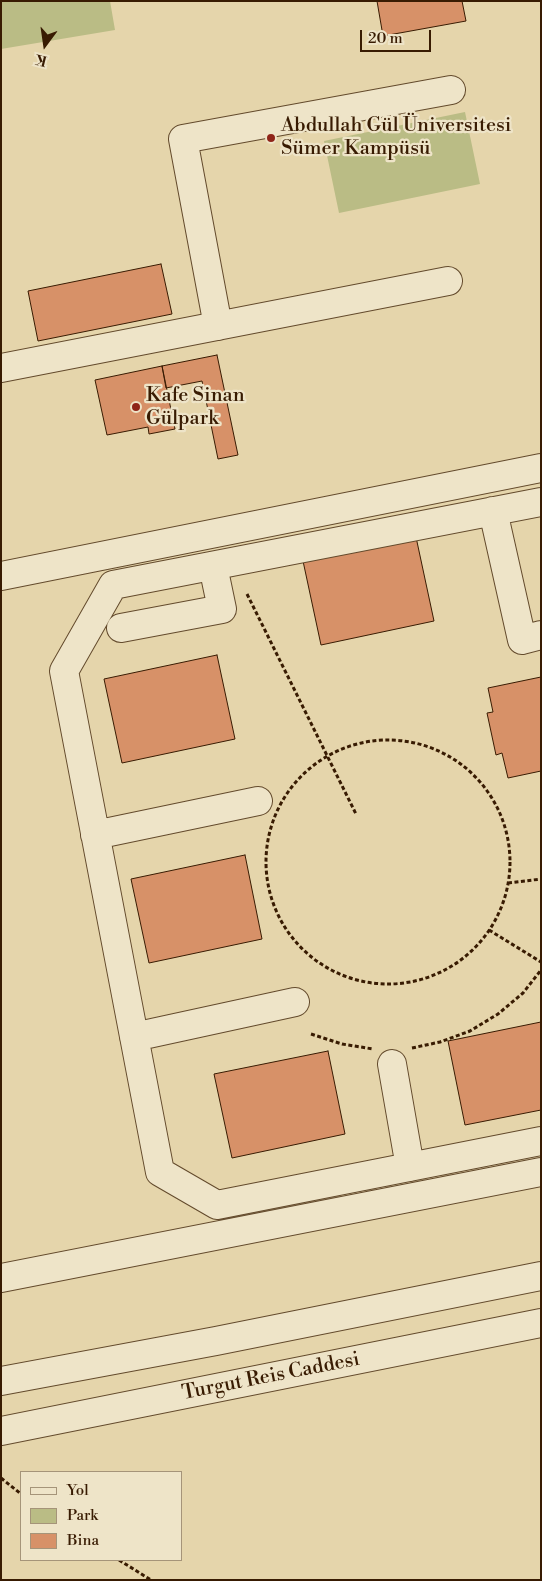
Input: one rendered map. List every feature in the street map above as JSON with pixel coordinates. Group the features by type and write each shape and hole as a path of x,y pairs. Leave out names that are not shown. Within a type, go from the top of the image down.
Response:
{"street":[{"path":"218,326 183,139 451,90"},
{"path":"1,368 448,281"},
{"path":"1,576 541,468"},
{"path":"541,502 113,585 64,672 160,1172 217,1206 541,1141"},
{"path":"493,511 522,640 541,636"},
{"path":"121,628 222,609 222,564"},
{"path":"95,835 258,801"},
{"path":"134,1037 295,1002"},
{"path":"391,1054 410,1167"},
{"path":"1,1278 541,1172"},
{"path":"1,1381 216,1341 541,1276"},
{"name":"Turgut Reis Caddesi","path":"1,1431 541,1323"}],"path":[{"path":"222,564 327,756 356,814"},
{"path":"383,740 403,741 441,752 458,762 486,790 500,815 508,844 510,863 508,883 498,915 489,930 476,947 454,964 441,972 422,979 401,983 379,984 358,980 326,967 304,950 282,924 271,899 266,878 268,837 274,817 283,799 295,782 310,768 327,756 345,748 383,740"},
{"path":"508,883 541,879"},
{"path":"489,930 541,962"},
{"path":"311,1034 342,1044 391,1054 440,1042 470,1031 498,1014 523,992 541,970"},
{"path":"1,1478 20,1493"},
{"path":"121,1561 151,1580"}],"green space":[{"path":"1,1 110,1 115,30 1,49"},
{"path":"465,112 480,184 339,213 324,141"}],"building":[{"path":"377,1 462,1 466,21 383,36"},
{"path":"161,264 172,314 38,341 28,291"},
{"name":"Kafe Sinan Gülpark","path":"217,355 238,455 218,459 202,381 166,388 162,366"},
{"name":"Kafe Sinan Gülpark","path":"162,366 175,429 149,434 148,427 107,435 95,380"},
{"path":"416,537 434,621 321,645 303,561"},
{"path":"217,655 235,739 122,763 104,679"},
{"path":"541,677 541,771 508,778 502,753 496,755 487,713 493,712 488,688"},
{"path":"245,855 262,939 149,963 131,879"},
{"path":"541,1022 541,1110 465,1125 448,1041"},
{"path":"328,1051 345,1134 232,1158 214,1074"}],"place":[{"name":"Abdullah Gül Üniversitesi Sümer Kampüsü","path":"271,138"},
{"name":"Kafe Sinan Gülpark","path":"136,407"}]}
